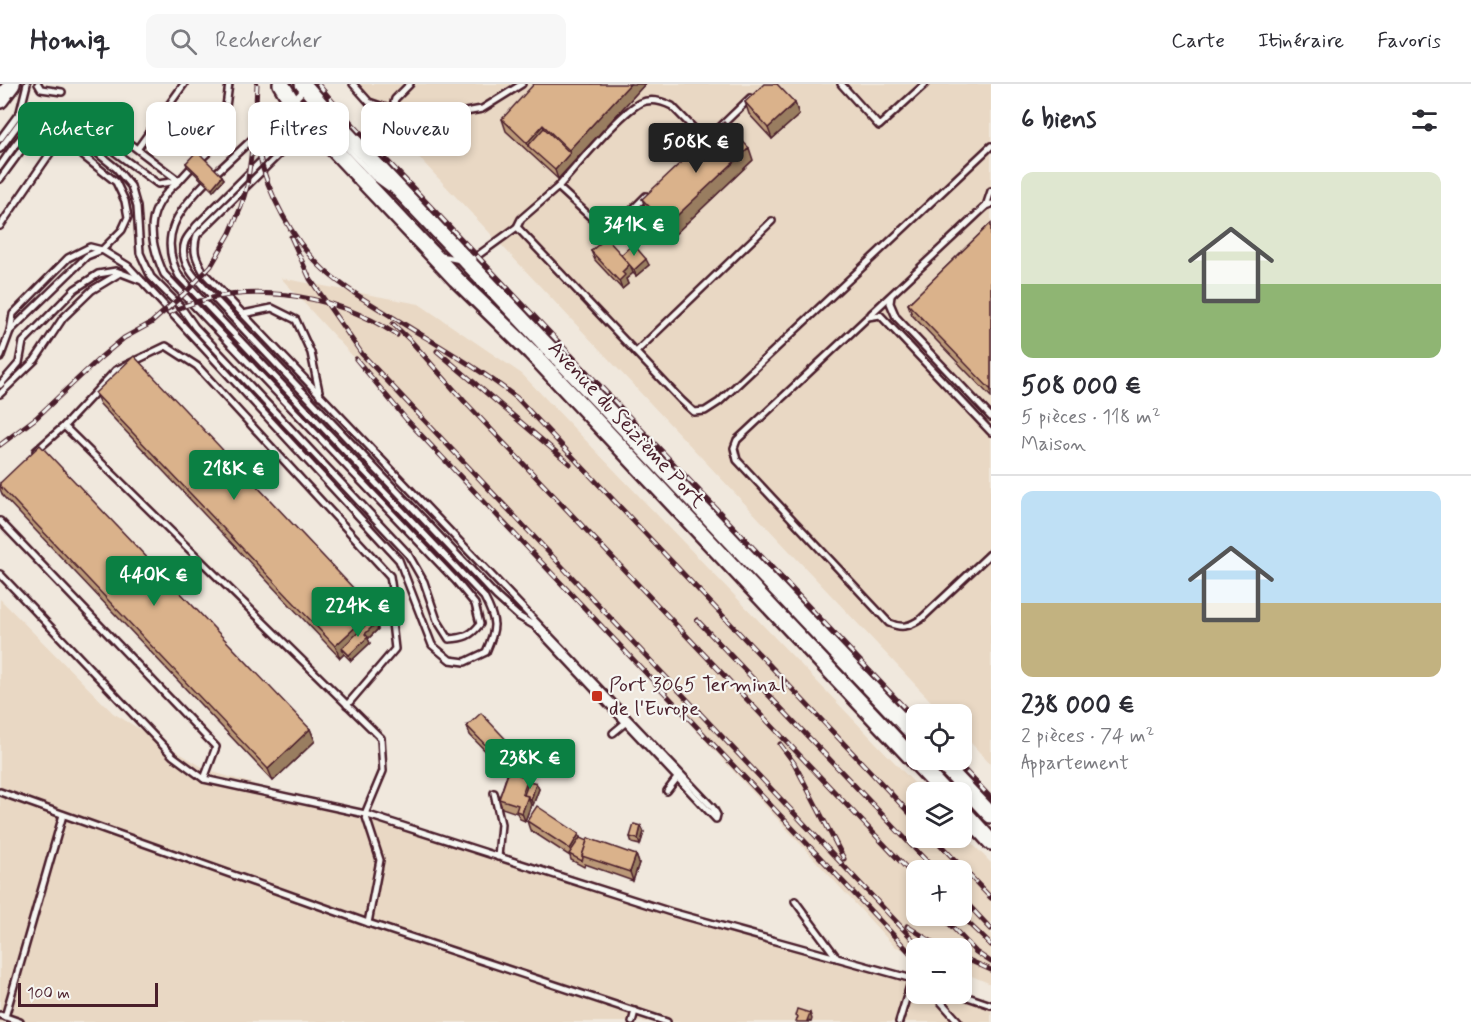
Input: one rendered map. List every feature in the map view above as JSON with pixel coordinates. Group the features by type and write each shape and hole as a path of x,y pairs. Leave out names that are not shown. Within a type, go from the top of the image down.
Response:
{"main road":[{"path":"0,100 12,84"},
{"name":"Avenue du Seizième Port","path":"281,84 292,102"},
{"name":"Avenue du Seizième Port","path":"303,84 309,102"},
{"name":"Avenue du Seizième Port","path":"349,147 404,194 906,725"},
{"name":"Avenue du Seizième Port","path":"340,156 433,254 531,352 935,782"},
{"path":"948,770 991,815"},
{"path":"972,821 991,842"}],"lane":[{"path":"0,139 20,112 27,84"},
{"path":"38,84 41,89 62,92"},
{"path":"138,148 184,84"},
{"path":"202,158 210,152 223,130 229,84"},
{"path":"292,102 301,93 303,84"},
{"path":"353,84 369,102"},
{"path":"394,102 410,84"},
{"path":"471,111 482,109 522,84"},
{"path":"841,84 879,126 925,84"},
{"path":"697,148 751,97"},
{"path":"433,254 468,262 517,227 521,219 558,187 615,125 640,104 657,101 672,106 705,140"},
{"path":"0,149 18,125"},
{"path":"0,166 18,141"},
{"path":"217,172 248,143"},
{"path":"134,145 179,181"},
{"path":"517,227 694,412 705,411 719,402 788,339 991,146"},
{"path":"0,179 18,155"},
{"path":"0,226 50,156"},
{"path":"10,331 87,256 102,250 122,230 128,217 125,201 116,182 83,156"},
{"path":"101,156 116,168 131,186 137,207 140,253 151,277 408,554 424,582 437,620 449,639 462,638 473,633 480,624 476,604 164,273 155,254 152,230 154,213 159,200 190,169"},
{"path":"120,156 158,184 179,181"},
{"path":"272,156 196,226 185,242 184,254 194,276 497,597 518,616 536,626 712,808 717,815 716,819 536,626 204,273 193,246 197,236 279,156"},
{"path":"0,358 10,331 13,314 68,258 90,247 102,250 128,266 399,560 432,645 450,660 465,662 486,652 495,631 494,617 484,597 179,276 171,262 172,226 177,216 205,183"},
{"path":"558,187 596,222 609,227 621,221 655,188"},
{"path":"991,191 989,205 737,440 734,448 737,460 889,623 898,627 912,625 921,619 991,553"},
{"path":"636,352 772,221"},
{"path":"0,385 19,363 23,342 75,289 98,274 116,271 142,281"},
{"path":"0,394 35,360 63,318 92,290 120,273"},
{"path":"892,295 890,303 896,317 991,417"},
{"path":"243,314 272,308 296,320 311,353 320,396"},
{"path":"868,317 880,315 991,432"},
{"path":"32,455 64,426 116,370 166,346 197,366 390,576 395,649 346,705"},
{"path":"64,426 381,738 383,771 365,814 380,860 369,923"},
{"path":"0,521 216,747 204,779"},
{"path":"0,574 173,756 204,779 365,814 671,912 906,977"},
{"path":"613,733 626,723"},
{"path":"667,791 677,778"},
{"path":"0,792 369,923 667,1022"},
{"path":"494,793 501,824 498,857"},
{"path":"20,1022 2,1016 63,815"},
{"path":"795,901 837,958"},
{"path":"972,998 991,1005"},
{"path":"899,1022 906,1002"},
{"path":"943,1004 959,1022"},
{"path":"632,1022 635,1011"}],"shaded area":[{"path":"356,84 991,84 991,765 972,744 972,704 934,704 418,156 471,156 471,102 371,102"},
{"path":"281,278 419,304 522,374 913,782 906,782 906,848 972,848 972,843 991,863 991,984 972,976 972,938 906,938 906,951 894,946"},
{"path":"0,599 113,713 209,771 906,975 906,1004 972,1004 972,994 991,1000 991,1022 0,1022"}],"building":[{"path":"534,84 630,84 569,150 543,125 527,143 502,119"},
{"path":"764,84 777,84 795,103 768,128 745,102"},
{"path":"724,122 749,148 667,225 642,199"},
{"path":"544,128 570,153 555,170 528,146"},
{"path":"192,156 202,156 222,176 212,188 186,163"},
{"path":"991,223 991,390 908,304"},
{"path":"606,238 630,264 622,272 625,275 619,281 591,251"},
{"path":"633,244 646,259 634,270 621,255"},
{"path":"134,356 374,610 335,646 95,393"},
{"path":"40,445 310,729 268,769 0,486 0,483"},
{"path":"372,619 376,623 365,634 368,637 349,655 342,648"},
{"path":"481,713 515,749 502,762 467,726"},
{"path":"511,765 521,769 519,775 528,778 522,794 528,796 522,813 516,811 518,805 499,799"},
{"path":"529,781 536,783 531,800 524,795"},
{"path":"537,806 579,834 570,849 527,821"},
{"path":"634,824 641,826 638,839 630,837"},
{"path":"580,838 587,841 582,861 569,854"},
{"path":"588,838 636,855 630,872 582,856"},
{"path":"797,1009 810,1013 807,1021 811,1022 796,1022"}],"railway":[{"path":"257,84 256,135 268,183 283,216 313,259 351,291 474,367 517,398 906,809"},
{"path":"318,84 344,115 906,709"},
{"path":"0,445 36,418 124,338 151,323 211,266 230,233 241,207 247,186 251,156"},
{"path":"291,237 310,279 362,354 912,938"},
{"path":"168,313 196,302 225,296 255,293 285,295 344,308 397,335"},
{"path":"393,324 906,867"},
{"path":"437,351 570,464"},
{"path":"356,359 406,419 906,948"},
{"path":"697,620 925,860"},
{"path":"780,744 794,763 844,859"},
{"path":"964,770 991,798"},
{"path":"943,848 991,898"},
{"path":"972,909 991,929"},
{"path":"907,926 926,938"},
{"path":"951,926 976,952 991,962"},
{"path":"971,926 991,945"},
{"path":"972,961 991,970"}],"place":[{"name":"Port 3065 Terminal de l'Europe","path":"597,696"}]}
